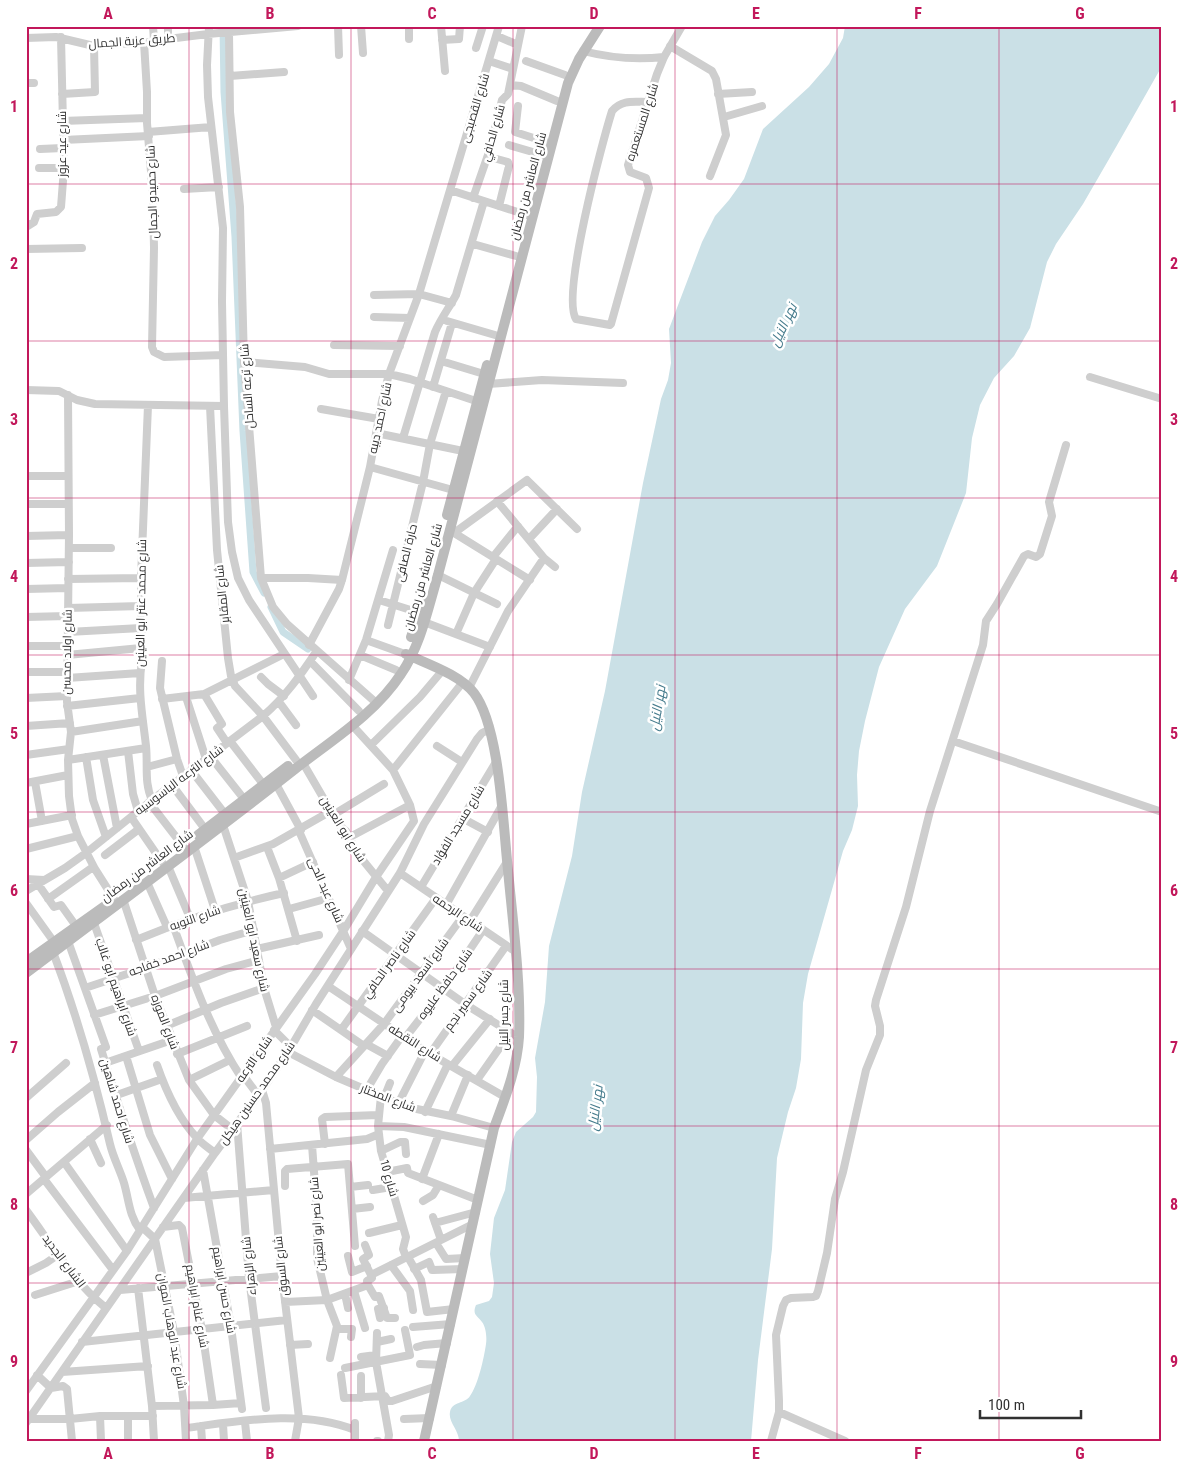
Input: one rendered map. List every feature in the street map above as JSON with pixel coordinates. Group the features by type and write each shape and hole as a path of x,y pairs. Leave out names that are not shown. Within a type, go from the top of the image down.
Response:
{"main road":[{"name":"شارع العاشر من رمضان","path":"422,618 476,401 565,75 592,26"},
{"name":"شارع العاشر من رمضان","path":"28,958 68,941 94,923 119,899 165,864 194,846 224,820 244,799 263,784 366,714 401,675 452,531 488,384 568,83 583,51 600,26"},
{"name":"شارع العاشر من رمضان","path":"26,973 76,926 147,882 183,846 205,829 224,820 276,784 299,761 373,700 408,655"},
{"path":"408,655 466,685"},
{"name":"شارع جسر النيل","path":"424,1441 494,1128 516,1057 514,1035 516,952 496,762 490,729 479,701 466,685"}],"street":[{"path":"153,26 154,41"},
{"path":"168,26 168,39"},
{"name":"طريق عزبة الجمال","path":"26,38 61,37 94,46 154,41 210,32 298,26"},
{"path":"338,26 339,54"},
{"path":"361,26 363,53"},
{"path":"409,26 409,39"},
{"path":"441,26 446,71"},
{"path":"442,40 459,39 460,26"},
{"path":"476,48 483,26"},
{"name":"شارع القصبجى","path":"450,190 499,26"},
{"name":"شارع الحافي","path":"473,198 502,100 508,95 522,26"},
{"name":"شارع المستعمره","path":"649,102 624,102 612,111 584,220 574,274 572,312 576,319 610,326 614,315 649,188 646,178 630,172 628,168 664,58 682,26"},
{"name":"شارع ترعه الساحل","path":"228,31 231,126 240,207 244,362 261,578 268,598 280,616 316,652 373,700"},
{"name":"شارع ترعه الساحل","path":"210,32 206,66 224,249 224,406 228,522 232,552 241,585 249,600 313,696"},
{"path":"496,36 518,45"},
{"name":"شارع عيد عزوز","path":"26,227 34,222 37,214 56,212 60,209 64,168 61,37"},
{"name":"شارع حميدو الجمال","path":"144,42 153,196 154,248 151,342 154,352 164,357 223,354"},
{"path":"62,94 95,92 94,46"},
{"path":"670,46 712,71 716,79 726,137 710,176"},
{"path":"583,51 631,59 664,58"},
{"path":"489,61 513,69"},
{"path":"526,61 565,75"},
{"path":"230,76 284,72"},
{"path":"510,85 521,86 558,101"},
{"path":"718,94 752,92"},
{"path":"518,106 515,132 546,142"},
{"path":"724,117 762,106"},
{"path":"62,121 147,118"},
{"path":"40,149 63,144 211,127"},
{"path":"509,145 543,156"},
{"path":"497,159 508,162 509,166 499,206"},
{"path":"39,168 64,168"},
{"path":"184,189 219,187"},
{"path":"450,190 527,215"},
{"name":"شارع احمد ديبه","path":"309,645 342,580 370,467 378,419 389,374 418,294 450,190"},
{"path":"403,438 419,382 441,319 452,303 484,201"},
{"path":"472,244 516,256"},
{"path":"26,249 82,248"},
{"path":"374,295 418,294 452,303"},
{"path":"374,317 410,318"},
{"path":"441,319 495,336"},
{"path":"433,387 452,322"},
{"path":"334,344 400,346"},
{"path":"441,361 484,374"},
{"path":"244,362 305,367 329,374 389,374 476,401"},
{"path":"1090,377 1162,399"},
{"path":"488,384 542,380 623,383"},
{"path":"26,390 59,391 77,400 95,404 224,406"},
{"name":"حارة الصافى","path":"388,625 423,482 430,444 446,391"},
{"name":"شارع اولاد محسن","path":"68,394 69,562 67,706 71,732 68,775 72,815 78,836 86,853 94,867 119,899"},
{"name":"شارع محمد عنتر ابو العينين","path":"148,405 140,578 142,661 140,698 150,801"},
{"name":"شارع المقابر","path":"210,406 218,550 228,658 232,681"},
{"path":"321,409 378,419"},
{"path":"376,433 463,451"},
{"path":"771,1441 779,1412 777,1327 786,1300 813,1297 816,1296 818,1291 827,1253 835,1199 866,1070 880,1034 875,1006 876,1000 906,907 921,844 983,645 986,621 1024,556 1028,554 1036,557 1040,554 1052,516 1049,502 1066,446"},
{"path":"370,467 453,490"},
{"path":"26,476 68,476"},
{"path":"530,580 452,531 527,480 577,529"},
{"path":"497,502 544,558 555,567"},
{"path":"26,504 68,504"},
{"path":"529,539 557,509"},
{"path":"456,634 474,593 495,558 518,526"},
{"path":"26,536 69,535"},
{"path":"69,548 111,548"},
{"path":"349,680 366,640 393,550"},
{"path":"393,770 466,685 490,647 508,611 544,558"},
{"path":"26,563 69,562"},
{"path":"438,575 497,604"},
{"path":"26,589 140,578"},
{"path":"261,578 342,580"},
{"path":"379,600 393,604 456,634 490,647"},
{"path":"26,617 141,606"},
{"path":"68,632 141,628"},
{"path":"366,640 408,655"},
{"path":"26,646 68,646"},
{"path":"68,655 141,648"},
{"name":"شارع الترعه الباسوسيه","path":"26,891 86,853 150,801 263,716 300,677 316,652"},
{"path":"162,699 204,694 284,654"},
{"path":"360,655 396,670"},
{"path":"162,661 159,681 162,699 183,776"},
{"path":"310,661 360,711"},
{"path":"371,745 420,697 442,671"},
{"path":"26,672 67,675 140,673"},
{"path":"261,676 281,699 296,725"},
{"path":"232,681 299,761"},
{"path":"204,694 222,724 218,728 263,784"},
{"path":"26,698 67,696"},
{"path":"186,697 208,758 244,799"},
{"path":"67,706 140,698"},
{"path":"71,732 143,721"},
{"path":"26,726 70,723"},
{"path":"350,837 410,805 393,770 352,725"},
{"name":"شارع محمد حسنين هيكل","path":"28,1421 215,1153 260,1093 400,873 424,824 462,762 482,733 490,729"},
{"path":"953,741 1162,812"},
{"path":"436,746 462,762"},
{"path":"68,760 146,748"},
{"path":"26,754 69,749"},
{"path":"128,751 133,794 138,811"},
{"path":"103,755 117,828"},
{"path":"86,757 93,800 106,837"},
{"path":"147,767 177,759"},
{"name":"شارع ابو العينين","path":"299,761 340,826 350,837 356,853 388,891"},
{"name":"شارع مسجد الفؤاد","path":"421,888 496,762"},
{"name":"شارع سعيد ابو العينين","path":"191,770 224,820 248,901 264,988 275,1028"},
{"path":"42,821 30,782 68,775"},
{"name":"شارع عبد الحى","path":"276,784 300,830 351,949"},
{"path":"234,858 267,847 384,784"},
{"path":"172,785 205,829"},
{"path":"150,801 183,846"},
{"name":"شارع الترعه","path":"26,1391 127,1251 197,1139 344,930 414,819 410,805"},
{"path":"446,905 501,807"},
{"path":"26,824 72,815"},
{"path":"131,816 165,864 190,918"},
{"path":"462,818 488,832"},
{"path":"105,855 139,829"},
{"path":"26,850 78,836"},
{"path":"194,846 215,910"},
{"path":"267,847 284,892 298,941"},
{"path":"279,878 313,862"},
{"path":"470,921 507,862"},
{"path":"48,899 94,867"},
{"name":"شارع الرحمه","path":"400,873 516,952"},
{"path":"26,879 41,882 48,899 54,907 61,905 76,926"},
{"path":"147,882 184,954 217,1038 242,1076 260,1093"},
{"name":"شارع التوبه","path":"136,940 190,918 284,892"},
{"path":"289,909 329,898"},
{"name":"شارع ناصر الحافي","path":"341,1030 436,898"},
{"name":"شارع الموزه","path":"119,899 136,940 154,996 189,1080 214,1115 235,1126"},
{"path":"26,903 54,947 107,1125 110,1144 124,1182 133,1221 155,1239"},
{"name":"شارع أسعد بيومى","path":"336,1077 384,1024 463,916"},
{"name":"شارع ابراهيم ابو غالب","path":"94,923 139,1052"},
{"name":"شارع احمد خفاجه","path":"85,988 220,940 254,930"},
{"name":"شارع حافظ عليوه","path":"366,1091 388,1056 444,988 483,930"},
{"path":"362,931 465,1004 514,1035 477,1080"},
{"path":"257,949 319,935"},
{"name":"شارع احمد شاهين","path":"68,941 106,1047 101,1049 114,1096 154,1208"},
{"name":"شارع سمير نجم","path":"398,1104 427,1052 465,1004 506,946"},
{"path":"94,1015 259,960"},
{"name":"شارع النقطه","path":"328,986 427,1052 505,1097"},
{"path":"166,1026 264,988"},
{"path":"312,1010 365,1045 388,1056"},
{"path":"425,1112 450,1065 490,1019"},
{"path":"178,1054 247,1026"},
{"name":"شارع المختار","path":"275,1028 289,1049 336,1077 366,1091 398,1104 425,1112 451,1116 494,1128"},
{"path":"105,1063 172,1040"},
{"path":"126,1056 150,1135 172,1179"},
{"path":"189,1080 230,1060"},
{"path":"26,1098 66,1063"},
{"path":"157,1066 170,1098 186,1124 197,1139 215,1153"},
{"path":"451,1116 468,1076"},
{"path":"114,1096 162,1079"},
{"path":"26,1140 95,1083"},
{"name":"شارع 10","path":"390,1083 382,1097 378,1115 378,1130 381,1150 406,1237 403,1250 407,1257"},
{"name":"شارع السوق","path":"260,1093 266,1103 282,1276 299,1418 295,1441"},
{"path":"325,1144 322,1119 325,1117 378,1115"},
{"path":"26,1194 107,1125"},
{"name":"شارع الزهراء","path":"235,1126 249,1278 266,1408"},
{"path":"270,1149 368,1139 378,1130 404,1127 491,1145"},
{"path":"401,1142 404,1127"},
{"path":"422,1178 439,1134"},
{"path":"90,1139 101,1163"},
{"path":"381,1150 401,1142 406,1143 406,1154"},
{"name":"شارع نصر ابو العينين","path":"312,1145 317,1211 317,1258 327,1300 338,1329"},
{"path":"26,1150 113,1270"},
{"path":"64,1162 127,1251"},
{"path":"286,1186 286,1170 348,1164 355,1246"},
{"path":"387,1172 407,1168 408,1173 478,1200"},
{"name":"شارع حسن ابراهيم","path":"203,1170 231,1327 241,1406 213,1405"},
{"path":"423,1201 433,1195 439,1185"},
{"path":"350,1187 392,1187"},
{"path":"184,1198 274,1190"},
{"path":"352,1208 370,1207"},
{"name":"الشارع الجديد","path":"26,1210 79,1281 93,1298 106,1308"},
{"path":"464,1264 446,1259 438,1241 434,1220 476,1212"},
{"path":"370,1275 473,1224"},
{"path":"369,1233 402,1225"},
{"name":"شارع غنام ابراهيم","path":"163,1227 179,1226 182,1228 202,1330 213,1405"},
{"name":"شارع عبد الوهاب الموان","path":"155,1239 174,1332 184,1406 186,1441"},
{"path":"365,1245 369,1254 363,1258 372,1278 367,1281 368,1285 375,1297 380,1296 381,1313 387,1318 395,1318"},
{"path":"26,1274 59,1254"},
{"path":"348,1256 352,1272 367,1266"},
{"path":"407,1257 421,1282 427,1312 454,1309"},
{"path":"414,1269 428,1262 432,1270 464,1264"},
{"path":"391,1265 410,1290 413,1310"},
{"path":"120,1290 282,1276"},
{"path":"35,1295 79,1281"},
{"path":"285,1302 327,1300 368,1285"},
{"path":"138,1288 148,1366 154,1441"},
{"path":"354,1291 356,1316 365,1328"},
{"path":"345,1294 348,1308"},
{"path":"370,1315 381,1313"},
{"path":"82,1342 287,1320"},
{"path":"413,1327 451,1324"},
{"path":"330,1358 338,1329 352,1329 351,1337"},
{"path":"361,1357 376,1358 410,1355 405,1330"},
{"path":"377,1333 376,1358 388,1441"},
{"path":"377,1342 391,1339"},
{"path":"417,1347 447,1343"},
{"path":"290,1345 308,1344"},
{"path":"376,1358 343,1371 344,1398 385,1396 388,1401 392,1401 437,1386"},
{"path":"420,1364 442,1365"},
{"path":"62,1372 148,1366"},
{"path":"37,1376 51,1388 64,1386 68,1389 72,1441"},
{"path":"360,1376 361,1398"},
{"path":"152,1406 213,1405"},
{"path":"779,1412 845,1441"},
{"path":"28,1421 100,1416 153,1416"},
{"path":"100,1416 101,1441"},
{"path":"128,1417 128,1441"},
{"path":"186,1428 299,1418 317,1419 355,1426 355,1441"},
{"path":"404,1419 430,1418"},
{"path":"245,1422 247,1441"},
{"path":"223,1424 224,1441"},
{"path":"201,1426 202,1441"}],"water":[{"name":"نهر النيل","path":"845,26 1162,26 1162,66 1083,204 1056,244 1047,262 1030,328 1014,356 994,378 980,405 972,438 966,493 937,566 905,609 879,667 859,751 857,775 858,806 852,830 843,851 808,974 803,1003 801,1059 796,1088 777,1158 772,1249 758,1360 751,1441 459,1441 450,1412 453,1406 468,1399 470,1396 476,1385 482,1364 486,1333 475,1311 476,1305 489,1301 492,1297 494,1283 490,1254 494,1218 505,1190 512,1142 516,1132 536,1112 537,1077 535,1058 545,1002 549,946 572,856 582,792 605,691 643,483 661,399 668,380 671,363 669,329 702,242 715,216 744,179 763,129 809,87 829,64 843,38"}],"waterway":[{"path":"223,26 224,92 235,237 243,431 253,572 264,593"},
{"path":"271,607 283,632 308,649"}]}
